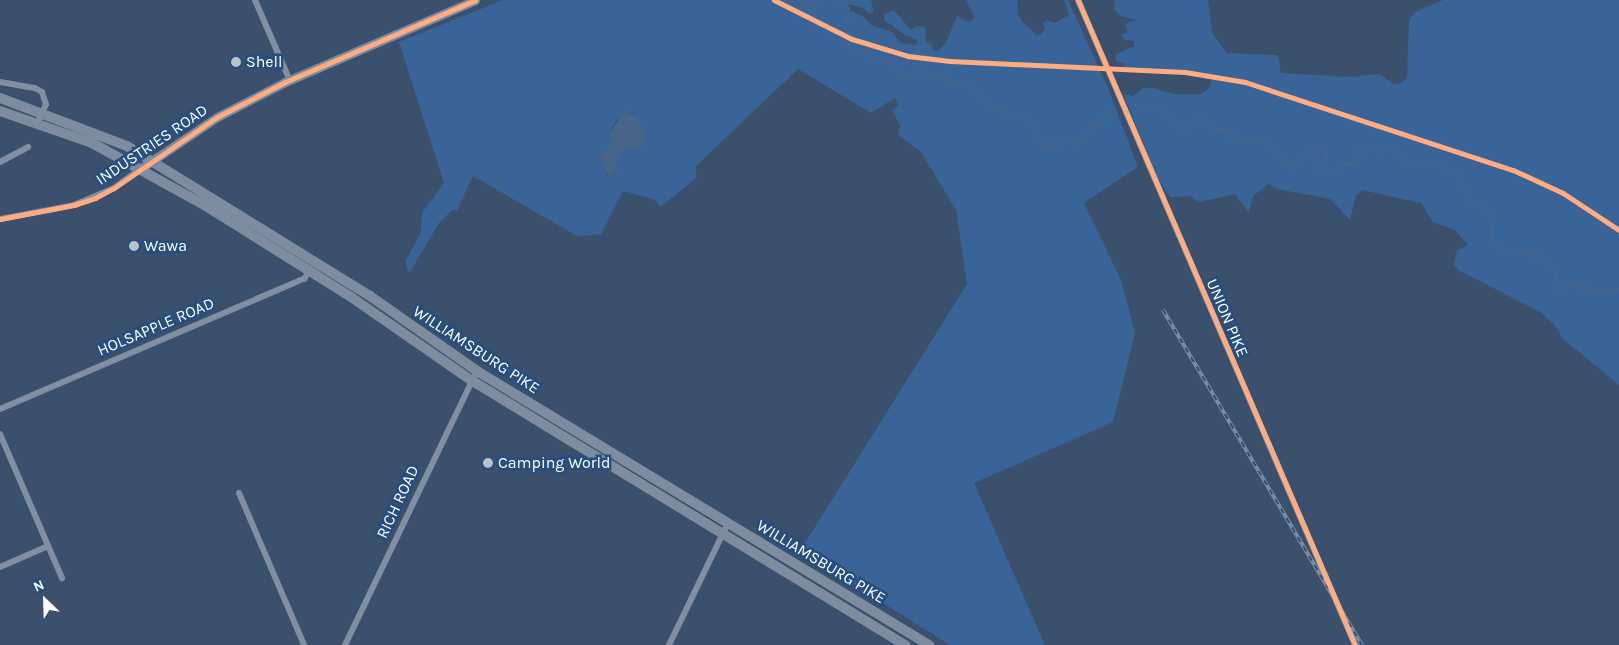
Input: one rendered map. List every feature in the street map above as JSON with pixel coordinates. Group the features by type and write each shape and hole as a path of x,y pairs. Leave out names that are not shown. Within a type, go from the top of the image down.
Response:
{"main road":[{"name":"WILLIAMSBURG PIKE","path":"0,98 120,143 151,161 316,262 477,371 929,645"},
{"name":"WILLIAMSBURG PIKE","path":"0,111 92,142 140,168 310,271 471,380 905,645"}],"street":[{"path":"255,0 290,80"},
{"name":"INDUSTRIES ROAD","path":"0,219 74,205 114,188 214,118 290,80 475,0"},
{"name":"UNION PIKE","path":"1078,0 1354,645"},
{"path":"0,82 35,88 42,92 46,104 37,124"},
{"path":"0,162 28,147"},
{"name":"HOLSAPPLE ROAD","path":"0,409 304,279 316,262"},
{"name":"RICH ROAD","path":"345,645 477,371"},
{"path":"0,434 62,578"},
{"path":"238,493 304,645"},
{"path":"669,645 728,523"},
{"path":"0,567 48,546"}],"shaded area":[{"path":"503,0 871,0 874,12 870,14 862,7 849,5 847,9 863,16 871,25 892,32 901,43 917,45 917,40 905,35 884,20 884,14 894,10 911,30 917,26 925,27 926,42 932,45 933,51 937,51 945,45 957,16 969,22 975,18 966,0 1018,0 1017,13 1022,21 1038,36 1045,30 1043,23 1047,20 1055,23 1069,15 1064,0 1068,0 1108,88 1138,167 1084,203 1121,280 1135,333 1113,422 974,483 1045,645 950,645 800,551 967,284 956,210 921,152 898,135 900,125 892,111 898,104 895,98 871,113 798,69 695,167 697,177 661,207 654,199 623,191 601,234 577,236 473,176 457,210 452,210 439,223 410,272 407,270 406,260 421,232 422,213 444,183 399,42","holes":["631,113 637,116 645,144 637,150 630,148 618,156 617,167 621,174 616,170 608,177 601,164 613,141 609,137 610,131 618,118"]},
{"path":"1115,0 1208,0 1212,33 1227,53 1278,55 1281,73 1351,77 1379,74 1394,84 1400,84 1407,78 1409,20 1415,12 1443,0 1619,0 1619,385 1563,339 1555,325 1540,312 1458,270 1454,264 1457,250 1468,245 1455,230 1433,222 1421,203 1362,190 1356,195 1350,220 1330,199 1277,189 1269,184 1253,196 1249,213 1235,194 1199,202 1190,196 1170,197 1158,179 1123,94 1133,96 1143,88 1153,88 1173,94 1201,94 1210,87 1212,75 1123,68 1124,63 1116,61 1115,55 1134,46 1134,41 1125,40 1121,35 1128,32 1125,24 1136,20 1120,16 1114,9"},
{"path":"624,111 637,116 646,143 639,150 630,148 618,156 617,167 621,174 619,175 616,170 609,177 601,164 602,154 612,143 609,134"}],"waterway":[{"path":"797,0 800,3 807,1 815,12 816,0"},
{"path":"834,0 849,8 846,30"},
{"path":"843,39 857,54 868,53 873,59 892,63 903,78 915,76 920,71 934,77 948,76 950,81 968,84 988,106 1017,118 1028,118 1046,151 1050,151 1058,142"},
{"path":"1134,106 1154,107 1187,131 1194,120 1204,117 1212,128 1226,130 1238,142 1249,139 1260,140 1273,149 1290,168 1302,154 1324,149 1327,156 1319,170 1331,174 1346,164 1355,164 1362,149 1375,148 1380,152 1390,149 1406,164 1439,167 1458,173 1473,203 1483,209 1492,221 1491,238 1498,249 1533,253 1557,273 1556,281 1560,288 1573,285 1602,292 1619,289"},
{"path":"1066,137 1077,144 1082,143 1090,127 1101,124 1112,111"}],"railway":[{"path":"1163,310 1362,645"}],"cycle path":[{"path":"0,219 74,205 95,198 114,188 217,117 285,82 475,0"},
{"path":"774,0 852,39 908,56 950,61 1185,72 1245,82 1513,170 1563,193 1619,230"},
{"path":"1078,0 1355,645"}],"place":[{"name":"Shell","path":"236,62"},
{"name":"Wawa","path":"134,246"},
{"name":"Camping World","path":"488,463"}]}
